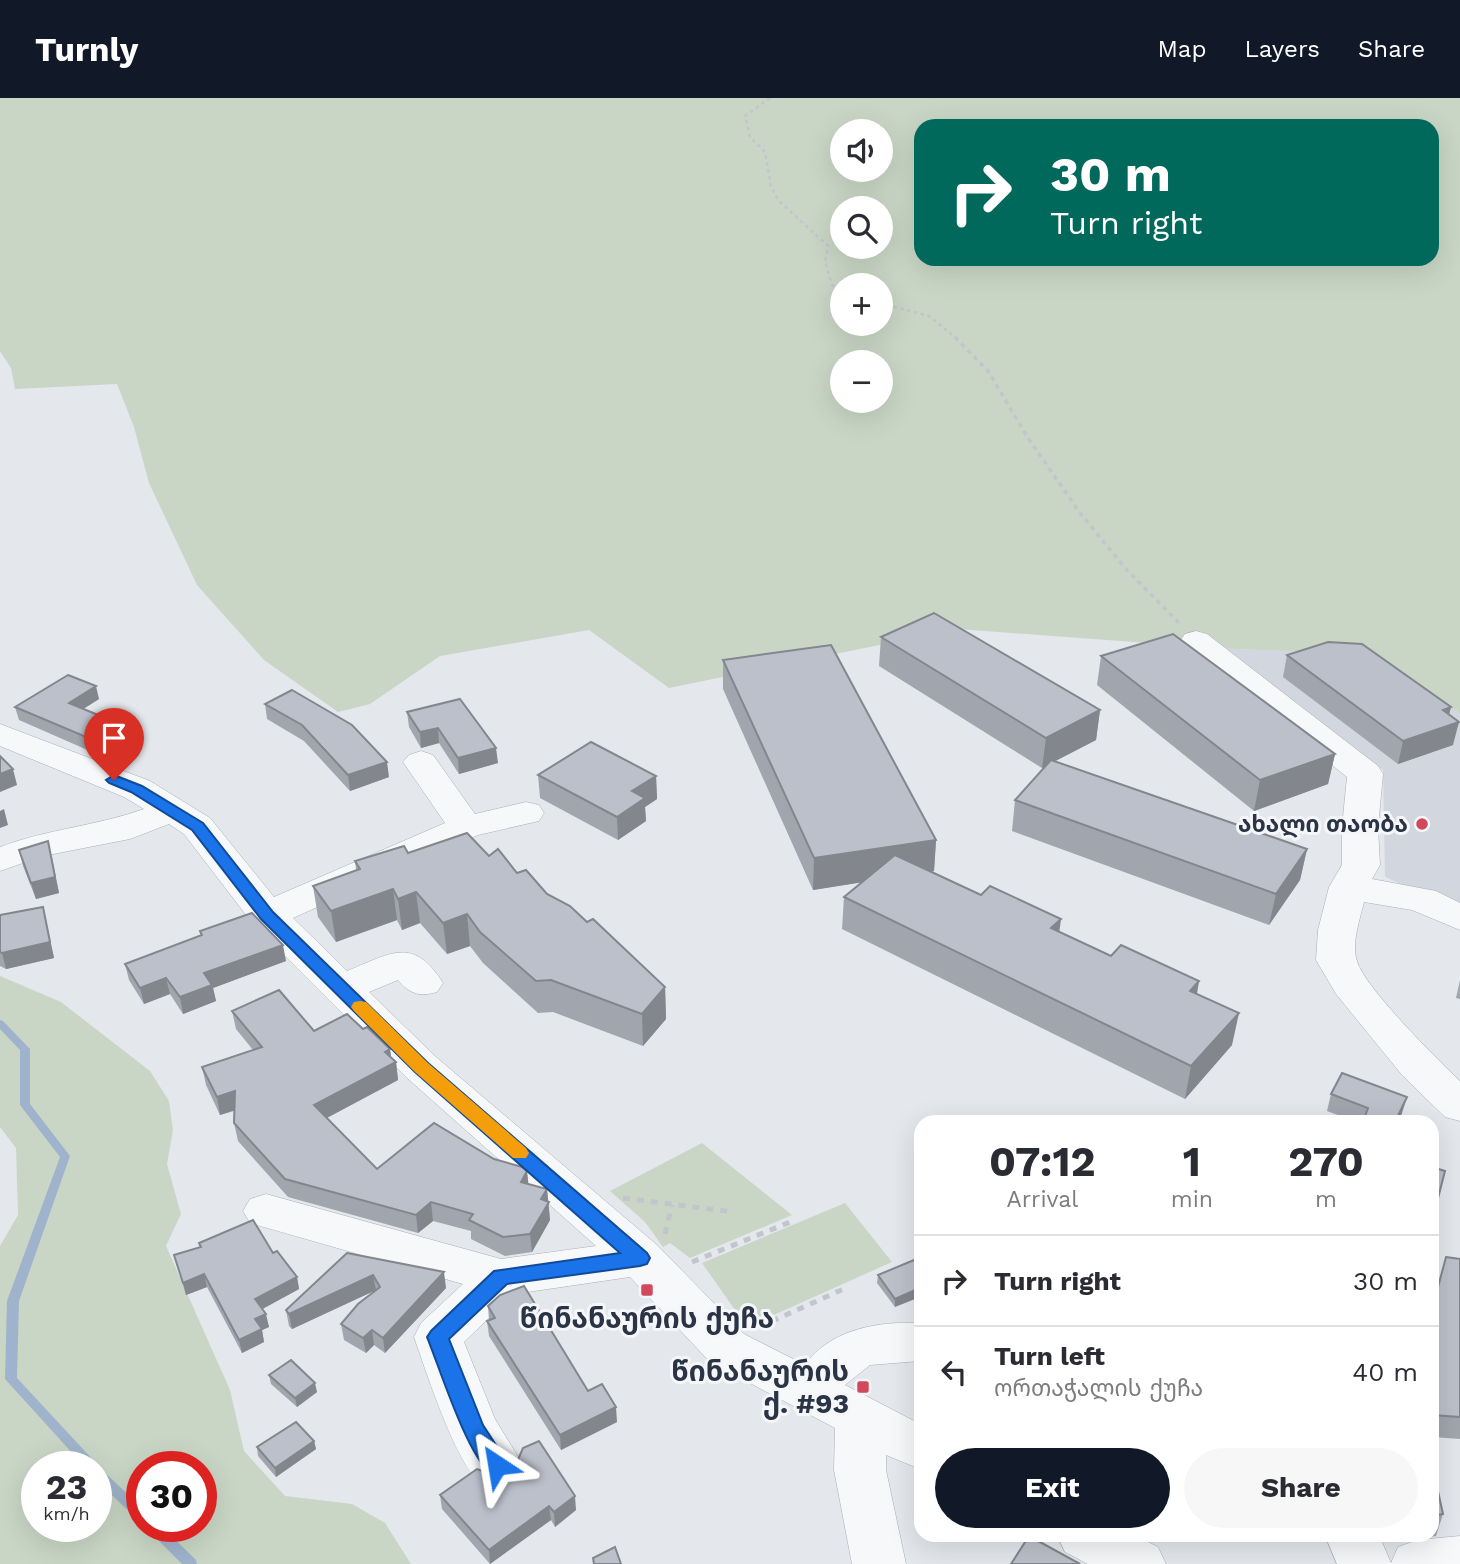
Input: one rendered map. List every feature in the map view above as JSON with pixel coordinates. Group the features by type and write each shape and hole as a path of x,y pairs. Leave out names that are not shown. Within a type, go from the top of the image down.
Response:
{"street":[{"path":"1196,642 1365,774 1360,827 1361,864 1348,887 1338,930 1336,960 1350,985 1417,1065 1460,1106"},
{"path":"0,734 137,789 197,826 267,915 421,1067 651,1250 727,1348 914,1445"},
{"path":"421,762 466,827"},
{"path":"0,860 23,837 97,837 172,811"},
{"path":"267,915 466,827 526,813"},
{"path":"1348,887 1422,900 1460,918"},
{"path":"341,988 404,963 423,982"},
{"path":"266,1211 501,1277 651,1250"},
{"path":"497,1465 474,1429 438,1337 501,1277"},
{"path":"813,1393 834,1364 865,1348 894,1341 914,1342"},
{"path":"861,1416 860,1470 879,1564"},
{"path":"1097,1542 1139,1564"},
{"path":"1355,1542 1364,1564"},
{"path":"1417,1564 1460,1560"}],"path":[{"path":"770,98 745,116 750,137 765,152 771,186 778,200 828,246 825,262 830,278"},
{"path":"893,306 929,316 950,332 988,370 1028,438 1080,513 1126,569 1196,642"},
{"path":"608,1196 734,1212"},
{"path":"651,1250 672,1205"},
{"path":"700,1273 691,1263 795,1220"},
{"path":"750,1331 848,1287"}],"shaded area":[{"name":"ახალი თაობა","path":"1215,648 1378,655 1460,713 1460,910 1385,877 1383,770"}],"green space":[{"path":"0,98 1460,98 1460,713 1378,655 1215,648 958,629 669,688 589,630 440,656 370,704 338,712 264,660 197,585 149,483 134,427 117,384 15,389 11,368 0,351"},
{"path":"0,976 61,1002 150,1071 169,1101 173,1130 167,1164 181,1214 166,1246 230,1390 244,1451 285,1496 352,1504 385,1523 411,1564 0,1564 0,1246 18,1215 16,1148 0,1127"},
{"path":"702,1143 792,1215 690,1258 670,1243 663,1247 645,1222 610,1191"},
{"path":"845,1203 892,1262 747,1327 702,1263"}],"building":[{"path":"934,613 1100,710 1046,738 881,637"},
{"path":"1173,634 1335,754 1260,780 1101,656"},
{"path":"1328,642 1362,644 1451,707 1443,710 1459,722 1403,741 1287,655"},
{"path":"831,645 936,840 814,858 723,660"},
{"path":"68,675 96,686 69,703 132,729 105,745 15,707"},
{"path":"292,690 352,725 387,762 348,775 302,725 265,704"},
{"path":"460,699 496,748 458,758 438,728 420,732 407,712"},
{"path":"591,742 656,776 632,791 645,798 617,817 538,775"},
{"path":"0,756 13,769 0,774"},
{"path":"1051,760 1307,849 1276,894 1015,800"},
{"path":"467,833 489,856 498,849 517,873 526,870 547,894 570,906 587,922 593,919 665,987 642,1014 551,980 536,981 480,932 467,914 443,923 416,892 398,899 393,889 331,911 313,886 360,869 355,861 404,846 408,853"},
{"path":"48,841 55,877 31,883 19,850"},
{"path":"895,855 981,895 990,886 1061,919 1051,928 1111,956 1121,945 1199,981 1190,991 1239,1013 1191,1066 844,897"},
{"path":"43,907 50,942 0,952 0,915"},
{"path":"252,913 283,945 204,973 212,985 180,997 166,978 140,988 125,964 202,935 200,931"},
{"path":"279,990 314,1031 347,1014 363,1029 367,1027 390,1049 385,1052 396,1062 314,1105 377,1169 434,1123 494,1159 522,1167 527,1171 521,1182 547,1189 541,1199 549,1202 530,1234 503,1237 469,1220 473,1214 431,1202 416,1215 285,1179 234,1123 235,1091 217,1097 202,1067 262,1047 232,1011"},
{"path":"1342,1073 1407,1097 1398,1115 1366,1115 1368,1108 1331,1094"},
{"path":"1439,1169 1445,1171 1439,1194"},
{"path":"253,1220 273,1253 277,1251 297,1277 255,1299 266,1314 255,1319 262,1329 239,1340 204,1274 183,1283 174,1255 201,1247 199,1243"},
{"path":"347,1253 444,1272 383,1338 372,1330 363,1338 341,1324 358,1304 380,1287 373,1275 289,1314 286,1310"},
{"path":"1446,1257 1460,1259 1460,1417 1439,1416 1439,1283"},
{"path":"914,1260 914,1291 895,1299 878,1275"},
{"path":"524,1286 588,1391 602,1384 616,1407 560,1435 487,1321 495,1318 488,1306 500,1295"},
{"path":"291,1360 315,1383 295,1398 269,1375"},
{"path":"296,1422 314,1441 275,1468 257,1447"},
{"path":"539,1441 575,1496 554,1512 549,1506 489,1550 440,1495 477,1469 491,1474 514,1469 523,1448"},
{"path":"1439,1496 1443,1514 1439,1515"},
{"path":"1025,1542 1040,1542 1080,1564 1011,1564"},
{"path":"615,1547 621,1564 594,1564 593,1558"}],"waterway":[{"path":"0,1023 25,1049 25,1105 65,1156 13,1301 11,1379 77,1451"},
{"path":"112,1487 126,1501"},
{"path":"168,1542 191,1564"}],"slow traffic":[{"path":"360,1007 421,1067 520,1153"}],"place":[{"name":"ახალი თაობა","path":"1422,824"},
{"name":"წინანაურის ქუჩა","path":"647,1290"},
{"name":"წინანაურის ქ. #93","path":"863,1387"}],"route":[{"path":"114,780 137,789 197,826 267,915 421,1067 640,1258 501,1277 438,1337 474,1429 497,1465"}]}
